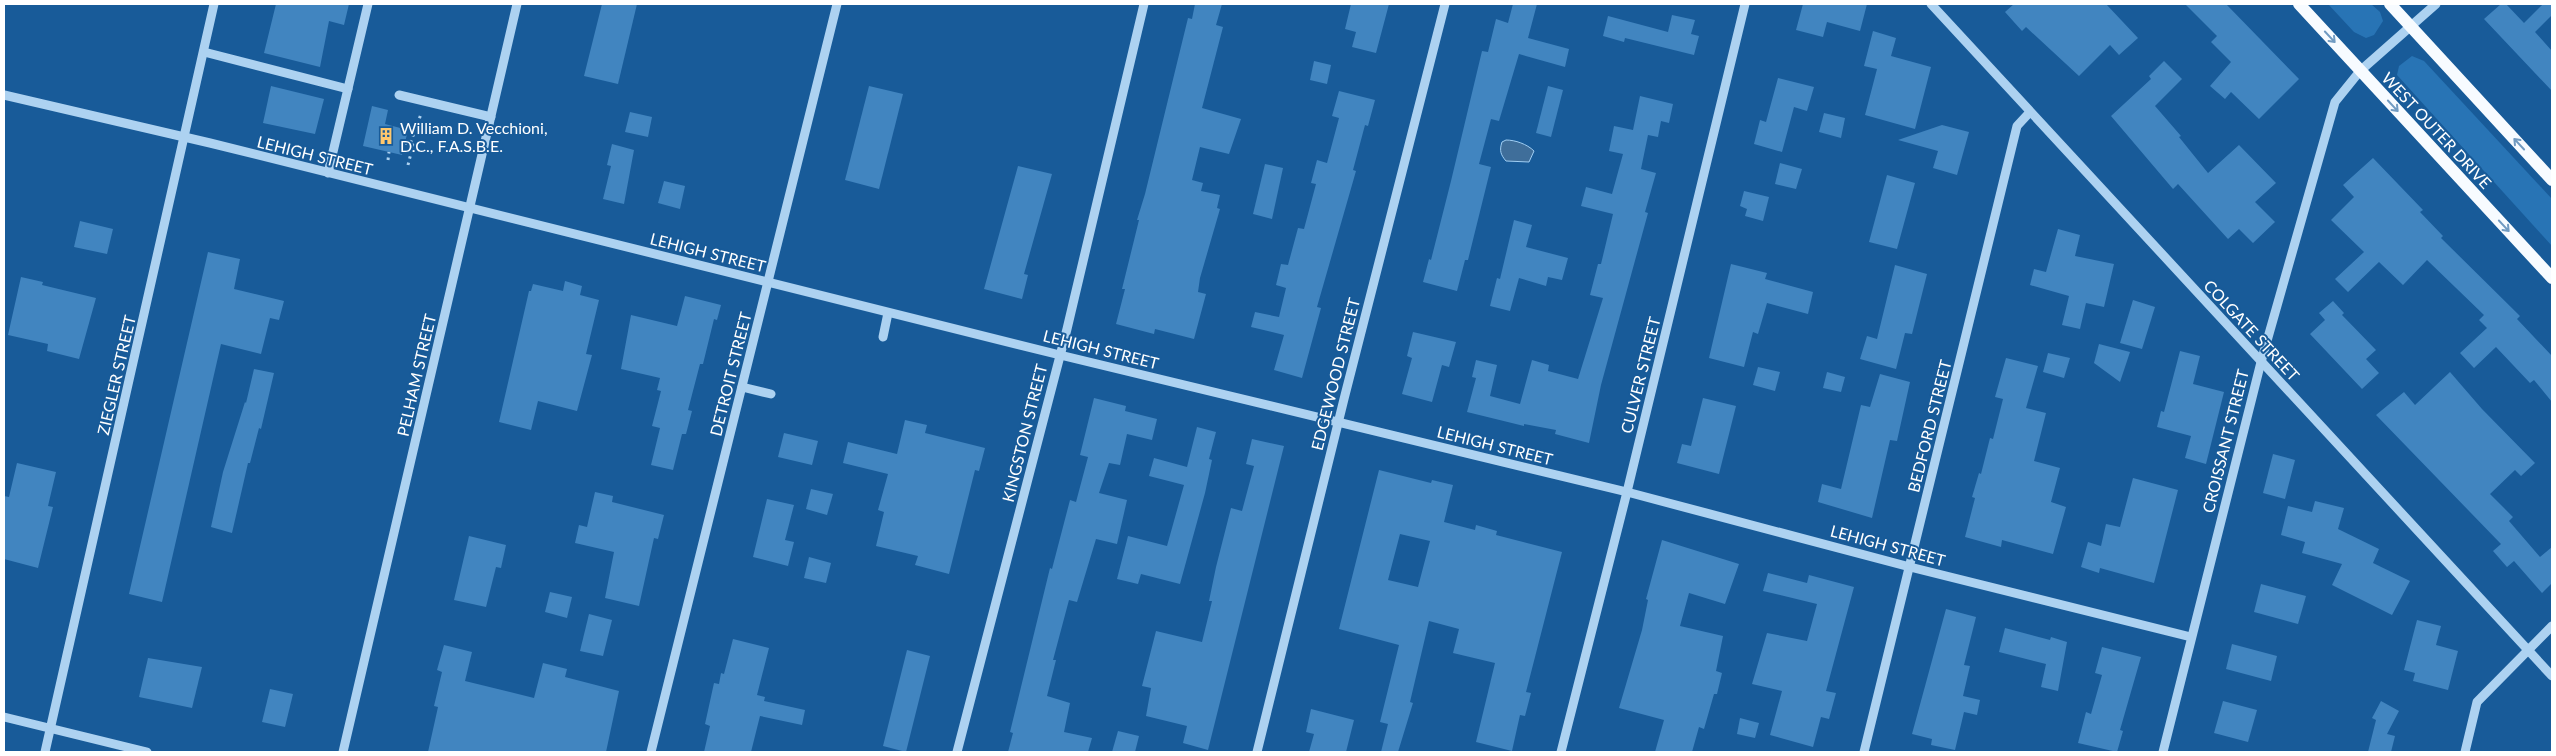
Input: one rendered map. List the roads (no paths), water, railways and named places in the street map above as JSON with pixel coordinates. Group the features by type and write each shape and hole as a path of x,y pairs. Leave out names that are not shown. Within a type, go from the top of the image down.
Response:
{"main road":[{"name":"WEST OUTER DRIVE","path":"2299,4 2552,278"},
{"path":"2390,4 2552,180"}],"street":[{"name":"ZIEGLER STREET","path":"45,752 214,4"},
{"path":"328,173 368,4"},
{"name":"PELHAM STREET","path":"343,752 517,4"},
{"name":"DETROIT STREET","path":"652,752 838,4"},
{"name":"KINGSTON STREET","path":"957,752 1060,355 1144,4"},
{"name":"EDGEWOOD STREET","path":"1257,752 1445,4"},
{"name":"CULVER STREET","path":"1560,752 1627,492 1745,4"},
{"name":"COLGATE STREET","path":"1931,4 2552,676"},
{"name":"CROISSANT STREET","path":"2162,752 2261,362 2335,102 2360,71 2436,4"},
{"path":"204,52 348,89"},
{"name":"LEHIGH STREET","path":"4,95 328,173 1060,355 1627,492 1910,567 2191,637"},
{"path":"400,95 491,117"},
{"name":"BEDFORD STREET","path":"1864,752 2017,126 2030,112"},
{"path":"883,336 888,312"},
{"path":"742,387 771,394"},
{"path":"2465,752 2477,702 2527,649 2552,626"},
{"path":"4,717 147,752"}],"place":[{"name":"William D. Vecchioni, D.C., F.A.S.B.E.","path":"386,136"}]}
